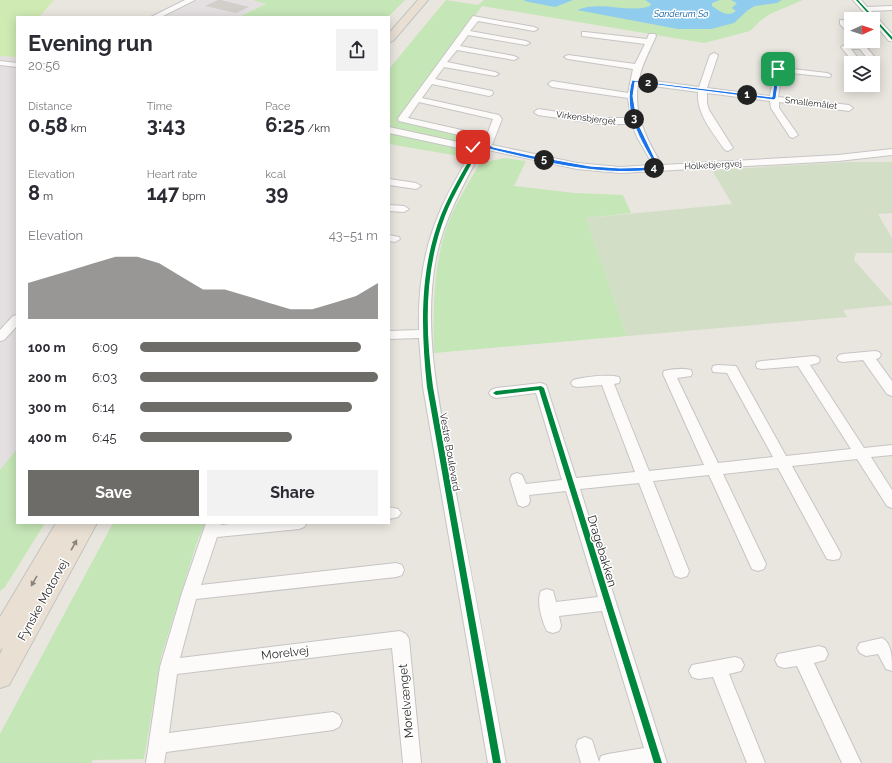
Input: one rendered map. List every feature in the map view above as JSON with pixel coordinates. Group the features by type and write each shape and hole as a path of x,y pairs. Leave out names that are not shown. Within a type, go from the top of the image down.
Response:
{"highway":[{"path":"390,26 414,0"},
{"path":"390,38 423,0"},
{"name":"Fynske Motorvej","path":"0,639 66,524"},
{"name":"Fynske Motorvej","path":"0,677 85,524"}],"street":[{"path":"157,16 191,0"},
{"path":"858,0 868,12"},
{"path":"866,9 892,8"},
{"path":"463,133 402,119 476,18 534,29"},
{"path":"880,28 892,39"},
{"path":"466,32 526,43"},
{"path":"585,34 651,39 638,67 631,96 635,121 645,145 659,168"},
{"path":"455,48 514,58"},
{"path":"714,55 703,90 702,99 704,108 728,148"},
{"path":"568,57 638,67"},
{"path":"0,63 16,65"},
{"path":"443,64 495,74"},
{"name":"Smallemålet","path":"793,135 774,108 778,69 827,75"},
{"path":"431,81 489,93"},
{"name":"Smallemålet","path":"634,81 849,108"},
{"path":"552,84 631,96"},
{"path":"418,99 490,114 498,119 482,148"},
{"name":"Virkensbjerget","path":"538,112 600,120 635,121"},
{"name":"Holkebjergvej","path":"390,130 577,166 608,169 659,168 838,158 892,152"},
{"name":"Vestre Boulevard","path":"482,148 465,175 443,216 431,256 424,308 424,334 430,387 497,763"},
{"path":"390,182 416,186"},
{"path":"390,208 404,209"},
{"path":"0,337 16,320"},
{"path":"390,335 424,334"},
{"path":"843,358 872,355 892,390"},
{"path":"762,365 808,361 860,454 892,502"},
{"path":"718,370 731,368 833,554"},
{"path":"686,373 669,374 758,564"},
{"path":"578,383 610,380 644,477 681,571"},
{"name":"Dragebakken","path":"496,393 541,388 657,760 608,763"},
{"path":"520,490 892,450"},
{"path":"155,763 169,667 190,593 212,528 282,524"},
{"path":"190,593 396,570"},
{"name":"Dragebakken","path":"550,611 608,603"},
{"name":"Morelvej","path":"169,667 400,639"},
{"name":"Morelvænget","path":"400,639 412,763"},
{"path":"866,648 882,646 892,663"},
{"path":"802,657 852,763"},
{"path":"698,671 727,666 756,763"},
{"path":"157,744 333,721"}],"shaded area":[{"path":"200,0 249,0 265,4 241,16 166,16"},
{"path":"0,56 16,57 16,497 0,520"}],"green space":[{"path":"0,0 54,0 40,16 16,16 16,57 0,56"},
{"path":"252,0 405,0 389,16 241,16 266,4"},
{"path":"446,0 478,5 484,0 803,0 770,14 750,31 704,43 482,6 397,121 479,138 466,144 459,156 390,144 390,68"},
{"path":"505,158 526,161 514,186 575,193 623,195 631,213 586,218 627,336 434,353 435,287 439,255 448,223 480,163"},
{"path":"850,162 892,162 892,213 878,214 892,238 892,253 856,253 854,260 892,303 892,305 843,310 847,317 627,336 586,218 732,204 712,170"},
{"path":"16,450 16,524 44,524 5,587 0,591 0,470"},
{"path":"112,524 205,524 197,542 161,657 144,759 93,760 91,763 0,763 0,734"}],"water":[{"path":"573,0 555,7 524,1"},
{"name":"Sanderum Sø","path":"645,0 720,0 712,3 712,6 724,13 730,14 736,11 732,8 737,3 731,0 782,0 777,3 755,6 748,10 734,23 711,29 678,29 577,10 596,6 633,9 650,6 651,4"}],"building":[{"path":"218,0 249,7 236,13 205,6"}],"cycle path":[{"path":"857,0 892,39"},
{"path":"476,151 454,192 443,216 436,237 427,279 425,322 427,365 430,387 497,763"},
{"path":"496,393 541,388 658,763"}],"route":[{"path":"473,147 478,144 486,144 491,148 534,158 590,168 620,170 659,168 645,145 635,121 631,96 634,81 774,98 778,69"}]}
